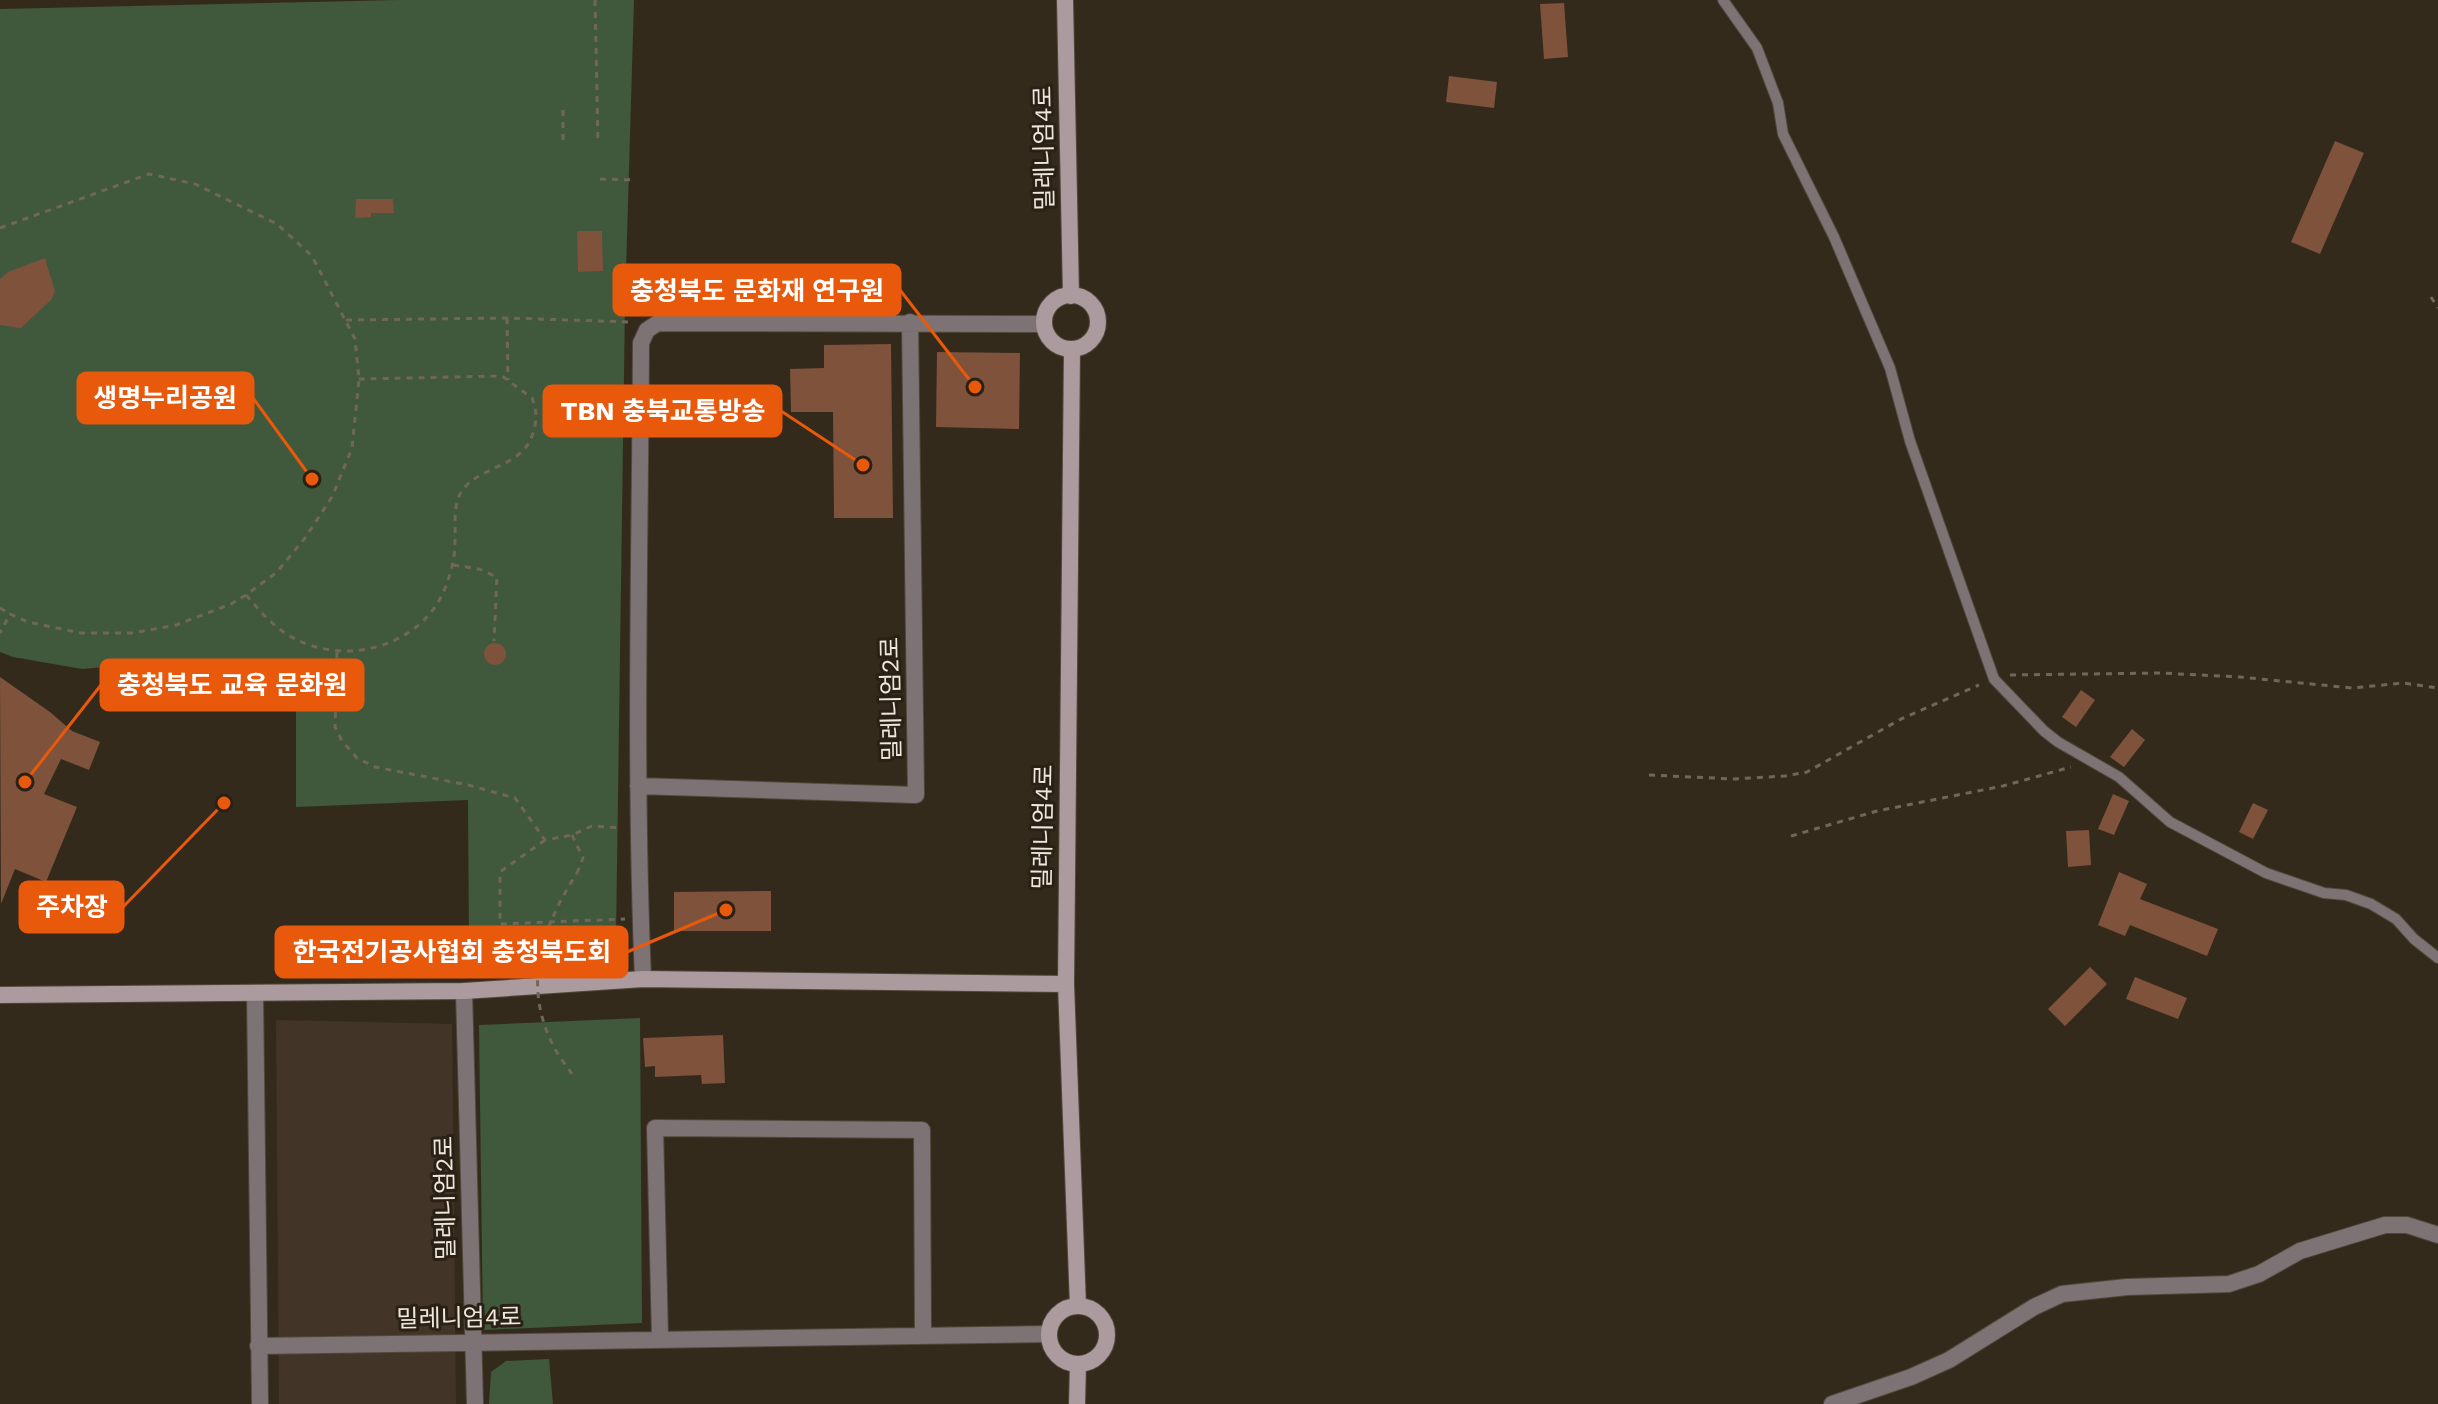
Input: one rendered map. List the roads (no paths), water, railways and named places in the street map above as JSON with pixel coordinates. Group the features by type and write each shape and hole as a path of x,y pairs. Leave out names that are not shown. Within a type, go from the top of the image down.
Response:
{"street":[{"name":"밀레니엄4로","path":"1065,0 1071,296"},
{"path":"1071,296 1088,301 1094,308 1098,325 1091,341 1072,349 1058,346 1051,340 1044,324 1045,315 1055,301 1071,296"},
{"name":"밀레니엄2로","path":"638,786 916,795 910,322"},
{"path":"643,979 638,786 641,343 647,330 658,323 1044,324"},
{"name":"밀레니엄4로","path":"1072,349 1066,984 1078,1306"},
{"path":"0,995 464,991 643,979 1066,984"},
{"name":"밀레니엄2로","path":"464,991 475,1404"},
{"path":"255,993 260,1404"},
{"path":"660,1338 655,1128 922,1130 923,1334"},
{"path":"1832,1404 1911,1377 1949,1360 2034,1307 2062,1294 2105,1288 2229,1284 2259,1274 2300,1251 2385,1225 2407,1225 2438,1235"},
{"path":"1078,1306 1101,1317 1107,1336 1100,1354 1093,1360 1078,1364 1065,1362 1057,1356 1049,1334 1057,1314 1078,1306"},
{"name":"밀레니엄4로","path":"258,1346 1049,1334"},
{"path":"1077,1404 1078,1364"}],"lane":[{"path":"1723,0 1763,60 1778,103 1783,134 1828,225 1890,368 1910,441 1994,679 2044,731 2136,790 2145,803 2170,822 2266,873 2294,884 2371,904 2396,919 2414,939 2438,958"}],"place":[{"name":"충청북도 문화재 연구원","path":"975,387"},
{"name":"TBN 충북교통방송","path":"863,465"},
{"name":"생명누리공원","path":"312,479"},
{"name":"충청북도 교육 문화원","path":"25,782"},
{"name":"주차장","path":"224,803"},
{"name":"한국전기공사협회 충청북도회","path":"726,910"}]}
